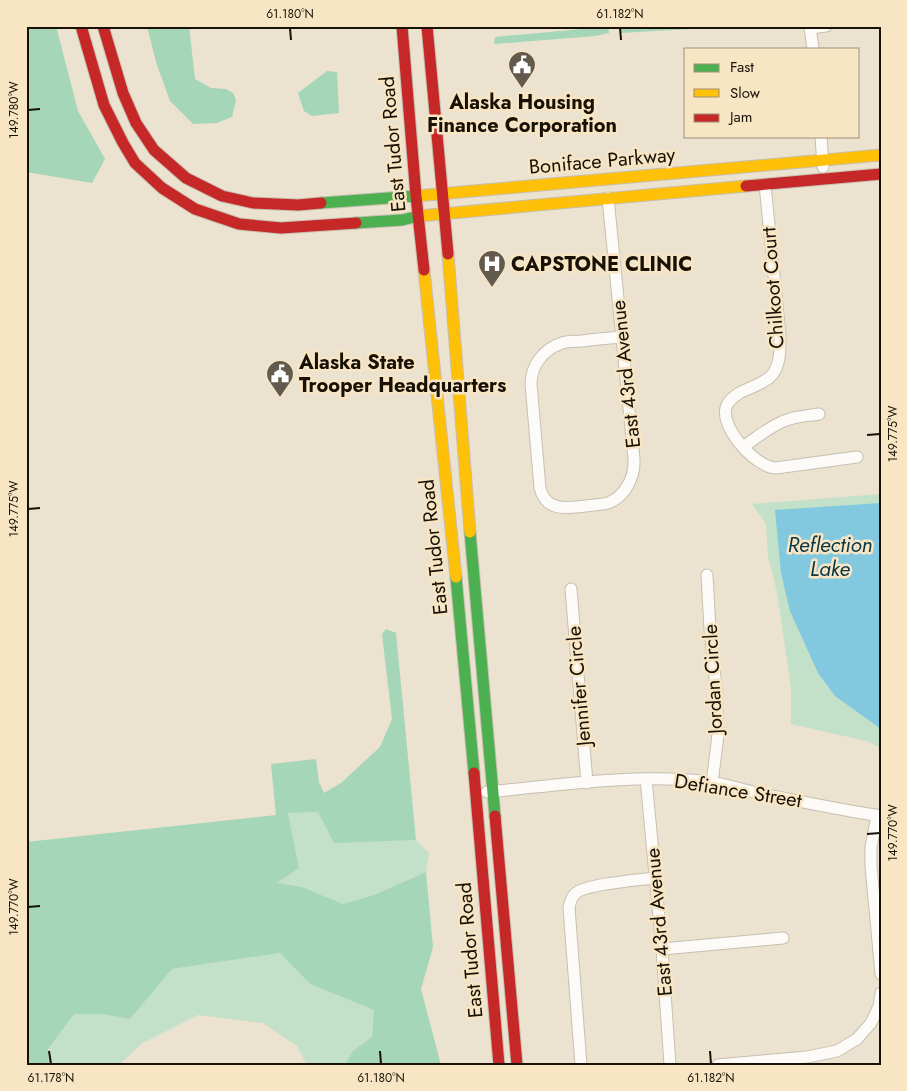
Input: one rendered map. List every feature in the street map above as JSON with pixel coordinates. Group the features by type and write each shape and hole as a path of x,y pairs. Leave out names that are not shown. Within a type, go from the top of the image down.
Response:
{"main road":[{"name":"Boniface Parkway","path":"81,26 104,105 135,163 162,188 195,209 238,224 281,228 402,220 419,216 881,174"},
{"name":"Boniface Parkway","path":"103,26 123,93 136,123 154,150 186,178 222,196 253,203 298,205 416,196 881,155"},
{"name":"East Tudor Road","path":"402,26 416,196 459,604 499,1065"},
{"name":"East Tudor Road","path":"427,26 517,1065"}],"street":[{"path":"813,48 810,27 826,26"},
{"path":"821,138 824,180"},
{"name":"Chilkoot Court","path":"765,185 780,335 779,353 777,365 770,376 734,396 726,407 730,428 743,447 756,460 772,468 857,457"},
{"name":"East 43rd Avenue","path":"608,198 622,337 634,464 632,477 626,489 617,498 607,503 567,508 554,506 543,496 540,488 531,384 533,370 541,356 564,343 622,337"},
{"path":"743,447 784,421 800,416 819,414"},
{"name":"Jordan Circle","path":"707,575 718,735 712,782"},
{"name":"Jennifer Circle","path":"571,589 588,783"},
{"name":"East 43rd Avenue","path":"646,779 662,949 670,1065"},
{"name":"Defiance Street","path":"475,793 588,783 670,779 712,782 757,793 879,816"},
{"path":"879,816 870,847 881,974"},
{"path":"581,1065 568,908 570,900 576,892 592,886 655,878"},
{"path":"662,949 783,938"},
{"path":"718,1065 807,1057 837,1051 857,1039 871,1023 879,1006 881,993"}],"green space":[{"path":"26,26 56,26 78,111 105,159 92,183 26,172"},
{"path":"147,26 189,26 195,79 211,88 226,89 233,93 236,100 232,117 217,123 193,124 170,101 156,62"},
{"path":"593,26 608,26 609,33 595,36 494,44 495,37 593,28"},
{"path":"620,26 745,26 620,33"},
{"path":"327,71 337,72 339,113 312,116 304,111 298,93"},
{"name":"Reflection Lake","path":"881,494 881,748 866,741 791,724 791,688 777,592 768,556 766,524 752,504"},
{"path":"386,629 396,633 416,840 334,843 318,812 288,813 299,868 277,883 302,887 343,904 374,895 426,872 433,947 421,989 441,1065 345,1065 353,1051 372,1037 374,1010 310,984 280,953 172,969 130,1019 102,1014 74,1014 48,1049 49,1065 26,1065 26,842 276,815 271,764 316,759 319,782 324,793 341,783 380,747 392,719 382,634"},
{"path":"318,812 334,842 416,840 429,853 426,872 374,895 343,904 302,887 277,883 299,868 288,813"},
{"path":"280,953 310,984 374,1010 372,1037 353,1051 345,1065 307,1065 297,1046 263,1023 198,1015 141,1044 119,1065 48,1065 47,1051 73,1014 102,1014 130,1019 172,969"}],"water":[{"name":"Reflection Lake","path":"881,503 881,729 835,696 818,673 790,611 781,573 775,510"}],"traffic: fast":[{"path":"321,203 416,196"},
{"path":"356,223 402,220 419,216"},
{"path":"470,532 495,816"},
{"path":"456,577 474,773"}],"traffic: slow":[{"path":"416,196 881,155"},
{"path":"419,216 746,186"},
{"path":"448,254 470,532"},
{"path":"424,270 456,577"}],"traffic: jam":[{"path":"81,26 104,105 135,163 162,188 195,209 239,224 281,228 356,223"},
{"path":"103,26 123,93 136,123 154,150 186,178 222,196 253,203 298,205 321,203"},
{"path":"402,26 424,270"},
{"path":"427,26 448,254"},
{"path":"746,186 881,174"},
{"path":"474,773 499,1065"},
{"path":"495,816 517,1065"}],"place":[{"name":"Alaska Housing Finance Corporation","path":"522,89"},
{"name":"CAPSTONE CLINIC","path":"492,288"},
{"name":"Alaska State Trooper Headquarters","path":"280,398"}]}
